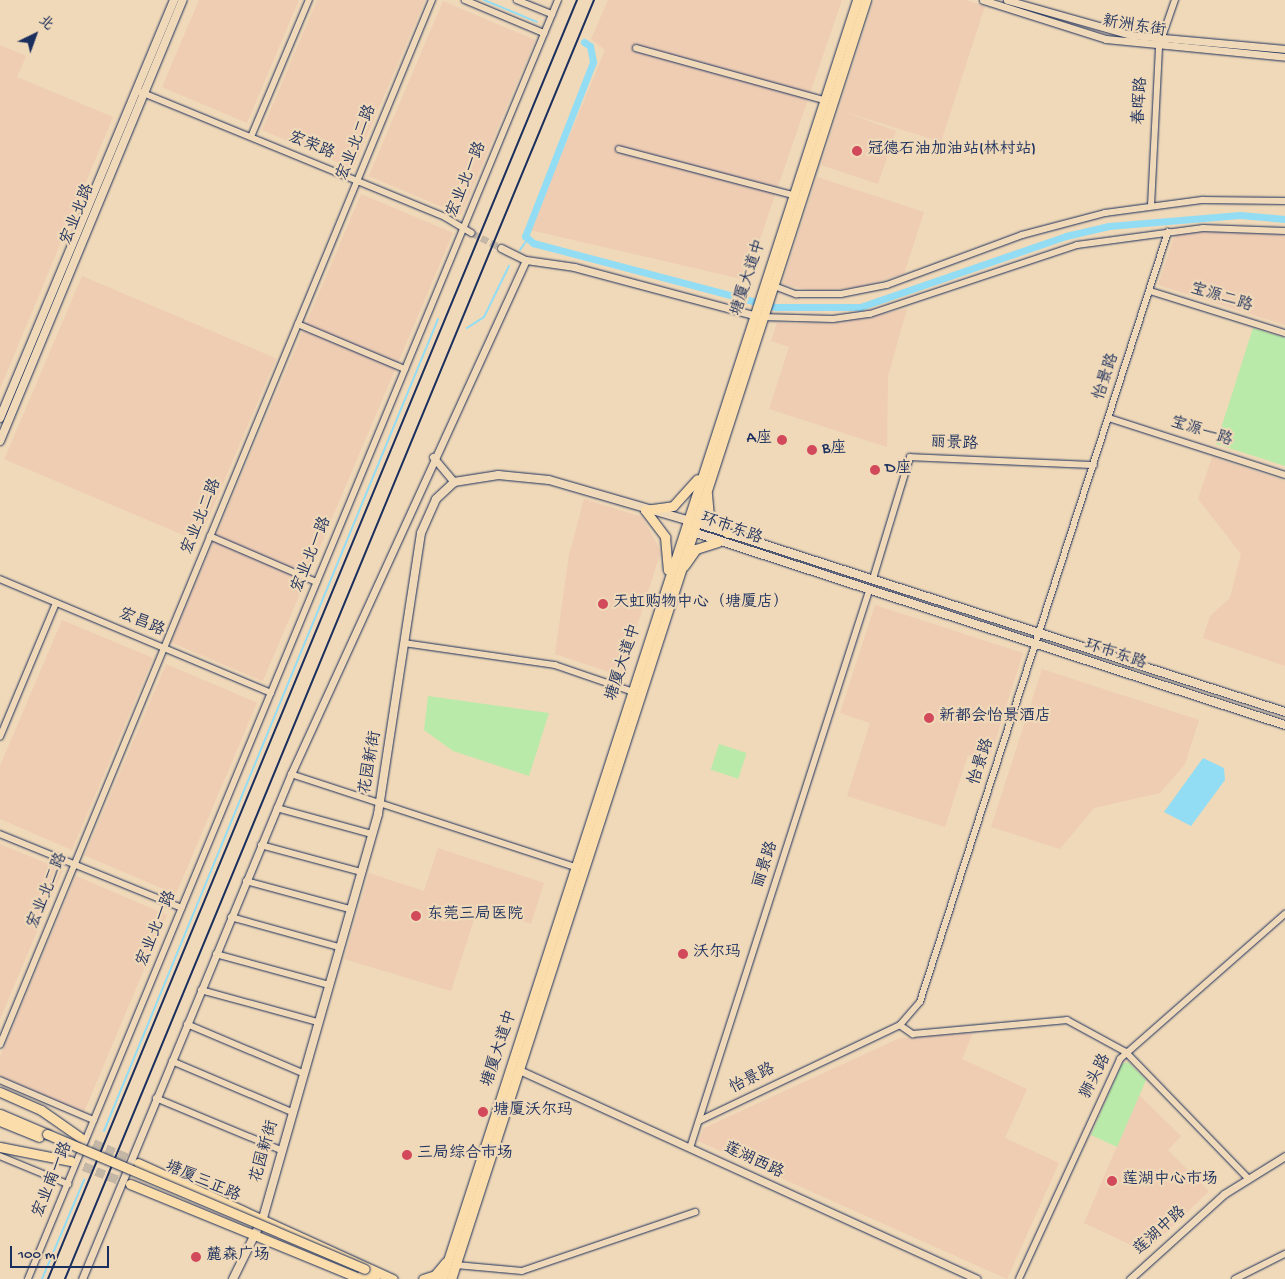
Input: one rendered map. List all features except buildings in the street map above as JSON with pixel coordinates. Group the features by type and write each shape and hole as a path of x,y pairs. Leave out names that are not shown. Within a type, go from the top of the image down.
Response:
{"main road":[{"name":"宏业北路","path":"0,418 174,0"},
{"name":"宏业北路","path":"0,441 183,0"},
{"name":"塘厦大道中","path":"768,288 793,195 857,0"},
{"name":"塘厦大道中","path":"451,1279 519,1070 705,475 758,313 866,0"},
{"path":"454,482 498,475 549,480 690,522"},
{"path":"645,510 678,503 705,475"},
{"path":"705,475 708,512 727,532"},
{"name":"花园新街","path":"233,1279 263,1218 380,803 404,643 426,515 454,482"},
{"path":"645,510 665,537 672,577"},
{"name":"塘厦大道中","path":"442,1279 631,691 672,577 691,533 690,522"},
{"name":"环市东路","path":"690,522 727,532 1285,712"},
{"name":"环市东路","path":"691,533 1285,725"},
{"path":"672,577 692,552 718,542"},
{"path":"0,1092 41,1110 81,1138"},
{"name":"塘厦三正路","path":"0,1114 46,1137 375,1279"},
{"name":"塘厦三正路","path":"0,1121 46,1137"},
{"path":"0,1147 71,1161"},
{"path":"138,1162 393,1279"},
{"path":"130,1184 255,1235 363,1274"},
{"path":"423,1279 435,1274 451,1253"},
{"name":"塘厦三正路","path":"363,1274 393,1279"}],"street":[{"path":"251,137 309,0"},
{"name":"宏业北二路","path":"0,1045 432,0"},
{"path":"465,0 544,32"},
{"path":"517,0 552,14"},
{"name":"宏业北一路","path":"94,1120 558,0"},
{"name":"新洲东街","path":"984,0 1082,33 1285,56"},
{"name":"新洲东街","path":"1007,0 1084,25 1160,42 1285,49"},
{"name":"春晖路","path":"1151,206 1160,42 1175,0"},
{"path":"636,48 824,100"},
{"name":"宏荣路","path":"136,90 357,181 472,233"},
{"path":"619,149 793,195"},
{"path":"768,288 817,296 866,290 1071,220 1151,206 1220,200 1285,202"},
{"path":"501,248 526,260 574,267 758,313 824,320 870,314 1077,245 1168,232 1229,226 1285,231"},
{"name":"怡景路","path":"699,1121 900,1025 920,1002 1168,232"},
{"path":"82,1279 291,774 433,457 526,260"},
{"name":"宝源二路","path":"1150,291 1285,333"},
{"path":"298,324 405,369"},
{"name":"宝源一路","path":"1109,418 1285,475"},
{"path":"433,457 454,482"},
{"name":"丽景路","path":"872,579 910,457 1094,465"},
{"path":"210,536 317,582"},
{"name":"宏昌路","path":"0,579 271,694"},
{"name":"丽景路","path":"690,1148 869,591"},
{"path":"0,738 56,603"},
{"path":"404,643 555,665 631,691"},
{"path":"291,774 575,867"},
{"path":"277,808 372,834"},
{"path":"0,834 182,908"},
{"path":"261,845 361,872"},
{"path":"246,881 350,909"},
{"name":"狮头路","path":"1019,1279 1126,1052 1285,914"},
{"path":"231,918 340,947"},
{"path":"216,954 329,984"},
{"path":"201,990 318,1022"},
{"path":"900,1025 913,1034 1067,1020 1126,1052 1248,1178"},
{"path":"187,1024 303,1073"},
{"path":"172,1061 292,1112"},
{"name":"莲湖西路","path":"519,1070 977,1279"},
{"path":"0,1080 94,1120"},
{"path":"156,1098 281,1150"},
{"name":"宏业南一路","path":"28,1279 94,1120"},
{"path":"0,1156 68,1184"},
{"name":"莲湖中路","path":"1130,1279 1224,1194 1285,1156"},
{"path":"456,1265 522,1271 695,1212"},
{"path":"1235,1279 1285,1254"}],"shaded area":[{"path":"199,0 299,0 247,123 162,87"},
{"path":"317,0 425,0 353,169 262,130"},
{"path":"608,0 842,0 746,280 530,230 605,50 591,39"},
{"path":"874,0 966,0 985,6 941,142 842,111 896,131 878,184 821,165"},
{"path":"443,1 535,40 461,215 369,176"},
{"path":"0,45 26,56 17,77 113,117 0,389"},
{"path":"817,177 924,212 904,274 865,286 817,292 782,284"},
{"path":"361,194 453,233 263,681 171,642"},
{"path":"1229,230 1285,234 1285,325 1158,285 1175,234"},
{"path":"82,276 276,358 198,542 4,459"},
{"path":"907,309 888,376 887,447 769,409 789,347 771,341 777,323 834,323"},
{"path":"1212,457 1285,481 1285,666 1203,638 1210,616 1230,598 1241,554 1198,499"},
{"name":"天虹购物中心（塘厦店）","path":"584,499 642,517 661,551 621,676 555,654 569,555"},
{"name":"新都会怡景酒店","path":"875,605 1023,653 989,761 968,755 945,827 847,796 870,723 840,713"},
{"path":"62,620 153,658 72,850 0,819 0,766"},
{"path":"166,664 257,703 176,894 85,855"},
{"path":"1042,669 1199,720 1185,764 1160,793 1094,808 1060,849 991,827"},
{"path":"0,844 63,870 0,1019"},
{"name":"东莞三局医院","path":"438,848 544,883 531,924 478,907 451,991 344,959 369,873 424,891"},
{"path":"76,876 167,915 84,1112 0,1076 0,1057"},
{"path":"973,1033 962,1059 1027,1089 1005,1138 1059,1163 1007,1279 698,1141 704,1128 900,1038"},
{"path":"1139,1095 1181,1136 1168,1150 1209,1191 1146,1252 1084,1223"}],"green space":[{"path":"1253,328 1285,338 1285,466 1216,444"},
{"path":"428,696 549,713 529,776 453,751 424,730"},
{"path":"719,744 747,753 738,779 711,770"},
{"path":"1128,1062 1146,1080 1117,1147 1091,1135 1122,1064"}],"water":[{"path":"1203,758 1224,768 1225,780 1191,826 1164,812"}],"waterway":[{"path":"484,0 537,22"},
{"path":"584,42 590,46 593,62 525,236 533,243 776,307 860,307 1066,236 1109,226 1240,215 1285,219"},
{"path":"520,250 527,240"},
{"path":"467,328 484,317 509,266"},
{"path":"104,1131 438,319"},
{"path":"42,1279 84,1180"}],"tunnel":[{"path":"472,233 501,248"},
{"path":"81,1138 138,1162"},
{"path":"71,1161 129,1184"}],"railway":[{"path":"48,1279 577,0"},
{"path":"65,1279 594,0"}],"place":[{"name":"冠德石油加油站(林村站)","path":"857,151"},
{"name":"A座","path":"782,440"},
{"name":"B座","path":"812,450"},
{"name":"D座","path":"875,470"},
{"name":"天虹购物中心（塘厦店）","path":"603,604"},
{"name":"新都会怡景酒店","path":"929,718"},
{"name":"东莞三局医院","path":"416,916"},
{"name":"沃尔玛","path":"683,954"},
{"name":"塘厦沃尔玛","path":"483,1112"},
{"name":"三局综合市场","path":"407,1155"},
{"name":"莲湖中心市场","path":"1112,1181"},
{"name":"麓森广场","path":"196,1257"}]}
